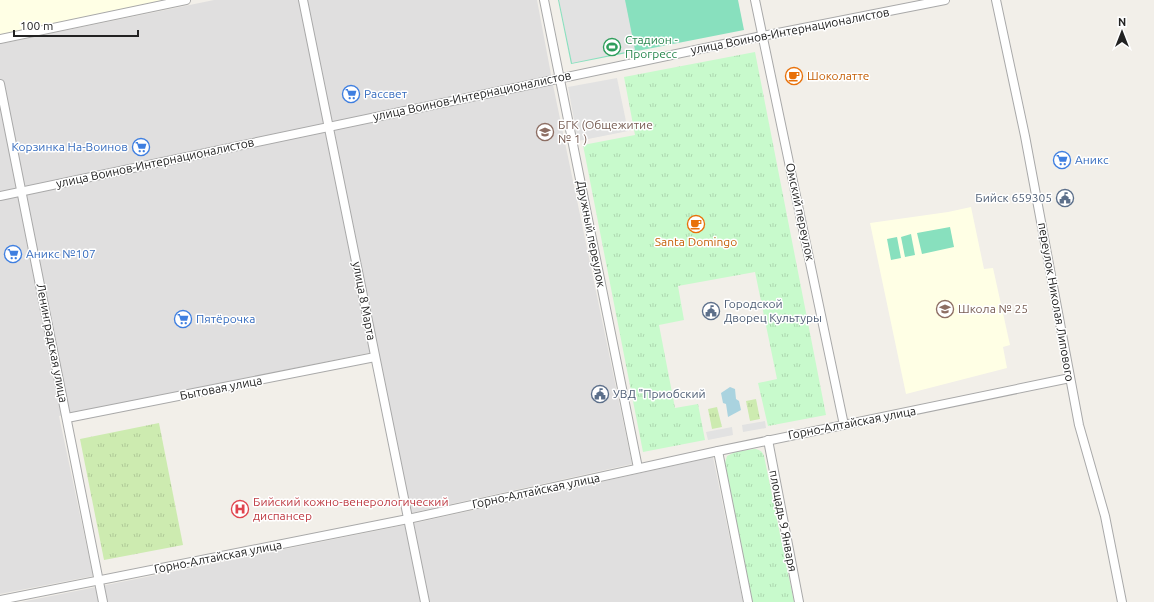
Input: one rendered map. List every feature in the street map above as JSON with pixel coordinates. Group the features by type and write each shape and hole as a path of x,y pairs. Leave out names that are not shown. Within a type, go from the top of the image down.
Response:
{"street":[{"path":"0,39 186,0"},
{"name":"улица 8 Марта","path":"303,0 425,602"},
{"name":"Дружный переулок","path":"544,0 638,468"},
{"name":"Омский переулок","path":"755,0 844,425"},
{"name":"улица Воинов-Интернационалистов","path":"0,196 762,36 946,0"},
{"name":"переулок Николая Липового","path":"996,0 1025,136 1079,425 1105,516 1122,602"},
{"name":"Ленинградская улица","path":"0,84 103,602"},
{"name":"Бытовая улица","path":"67,418 375,357"},
{"name":"Горно-Алтайская улица","path":"0,600 408,519 768,440 1070,378"},
{"name":"площадь 9 Января","path":"768,440 799,602"},
{"path":"718,451 748,602"}],"shaded area":[{"path":"0,0 164,0 0,36"},
{"path":"214,0 537,0 553,85 632,464 411,513 378,351 59,416 93,576 0,594 0,44"},
{"path":"559,0 625,0 635,50 572,63"},
{"path":"617,78 628,131 578,141 568,87"},
{"name":"Школа № 25","path":"971,207 984,269 993,268 1010,345 1003,347 1007,368 906,394 870,223 948,212"},
{"path":"765,421 766,428 743,432 742,425"},
{"path":"732,427 733,435 708,440 706,432"},
{"path":"713,457 743,602 21,602 415,523"}],"green space":[{"name":"Стадион - Прогресс","path":"558,0 738,0 744,30 571,64"},
{"path":"755,52 826,415 768,426 758,383 777,379 755,272 678,286 684,320 659,325 675,408 698,404 705,440 643,452 583,145 635,135 624,77"},
{"path":"950,227 954,247 922,254 917,233"},
{"path":"911,234 915,255 905,257 901,237"},
{"path":"897,237 901,258 891,260 887,239"},
{"path":"756,399 760,419 750,421 746,401"},
{"path":"717,407 722,427 712,429 708,409"},
{"path":"159,423 183,545 104,560 80,439"},
{"path":"754,449 760,451 764,456 794,602 752,602 725,463 727,456 735,452"}],"water":[{"path":"730,387 735,389 736,399 739,401 741,410 728,417 726,404 723,403 721,393"}],"place":[{"name":"Стадион - Прогресс","path":"612,47"},
{"name":"Шоколатте","path":"794,76"},
{"name":"Рассвет","path":"351,94"},
{"name":"БГК (Общежитие № 1 )","path":"545,132"},
{"name":"Корзинка На-Воинов","path":"141,147"},
{"name":"Аникс","path":"1062,160"},
{"name":"Бийск 659305","path":"1065,198"},
{"name":"Santa Domingo","path":"696,224"},
{"name":"Аникс №107","path":"13,254"},
{"name":"Школа № 25","path":"945,309"},
{"name":"Городской Дворец Культуры","path":"711,311"},
{"name":"Пятёрочка","path":"183,319"},
{"name":"УВД \"Приобский","path":"600,394"},
{"name":"Бийский кожно-венерологический диспансер","path":"240,509"}]}
